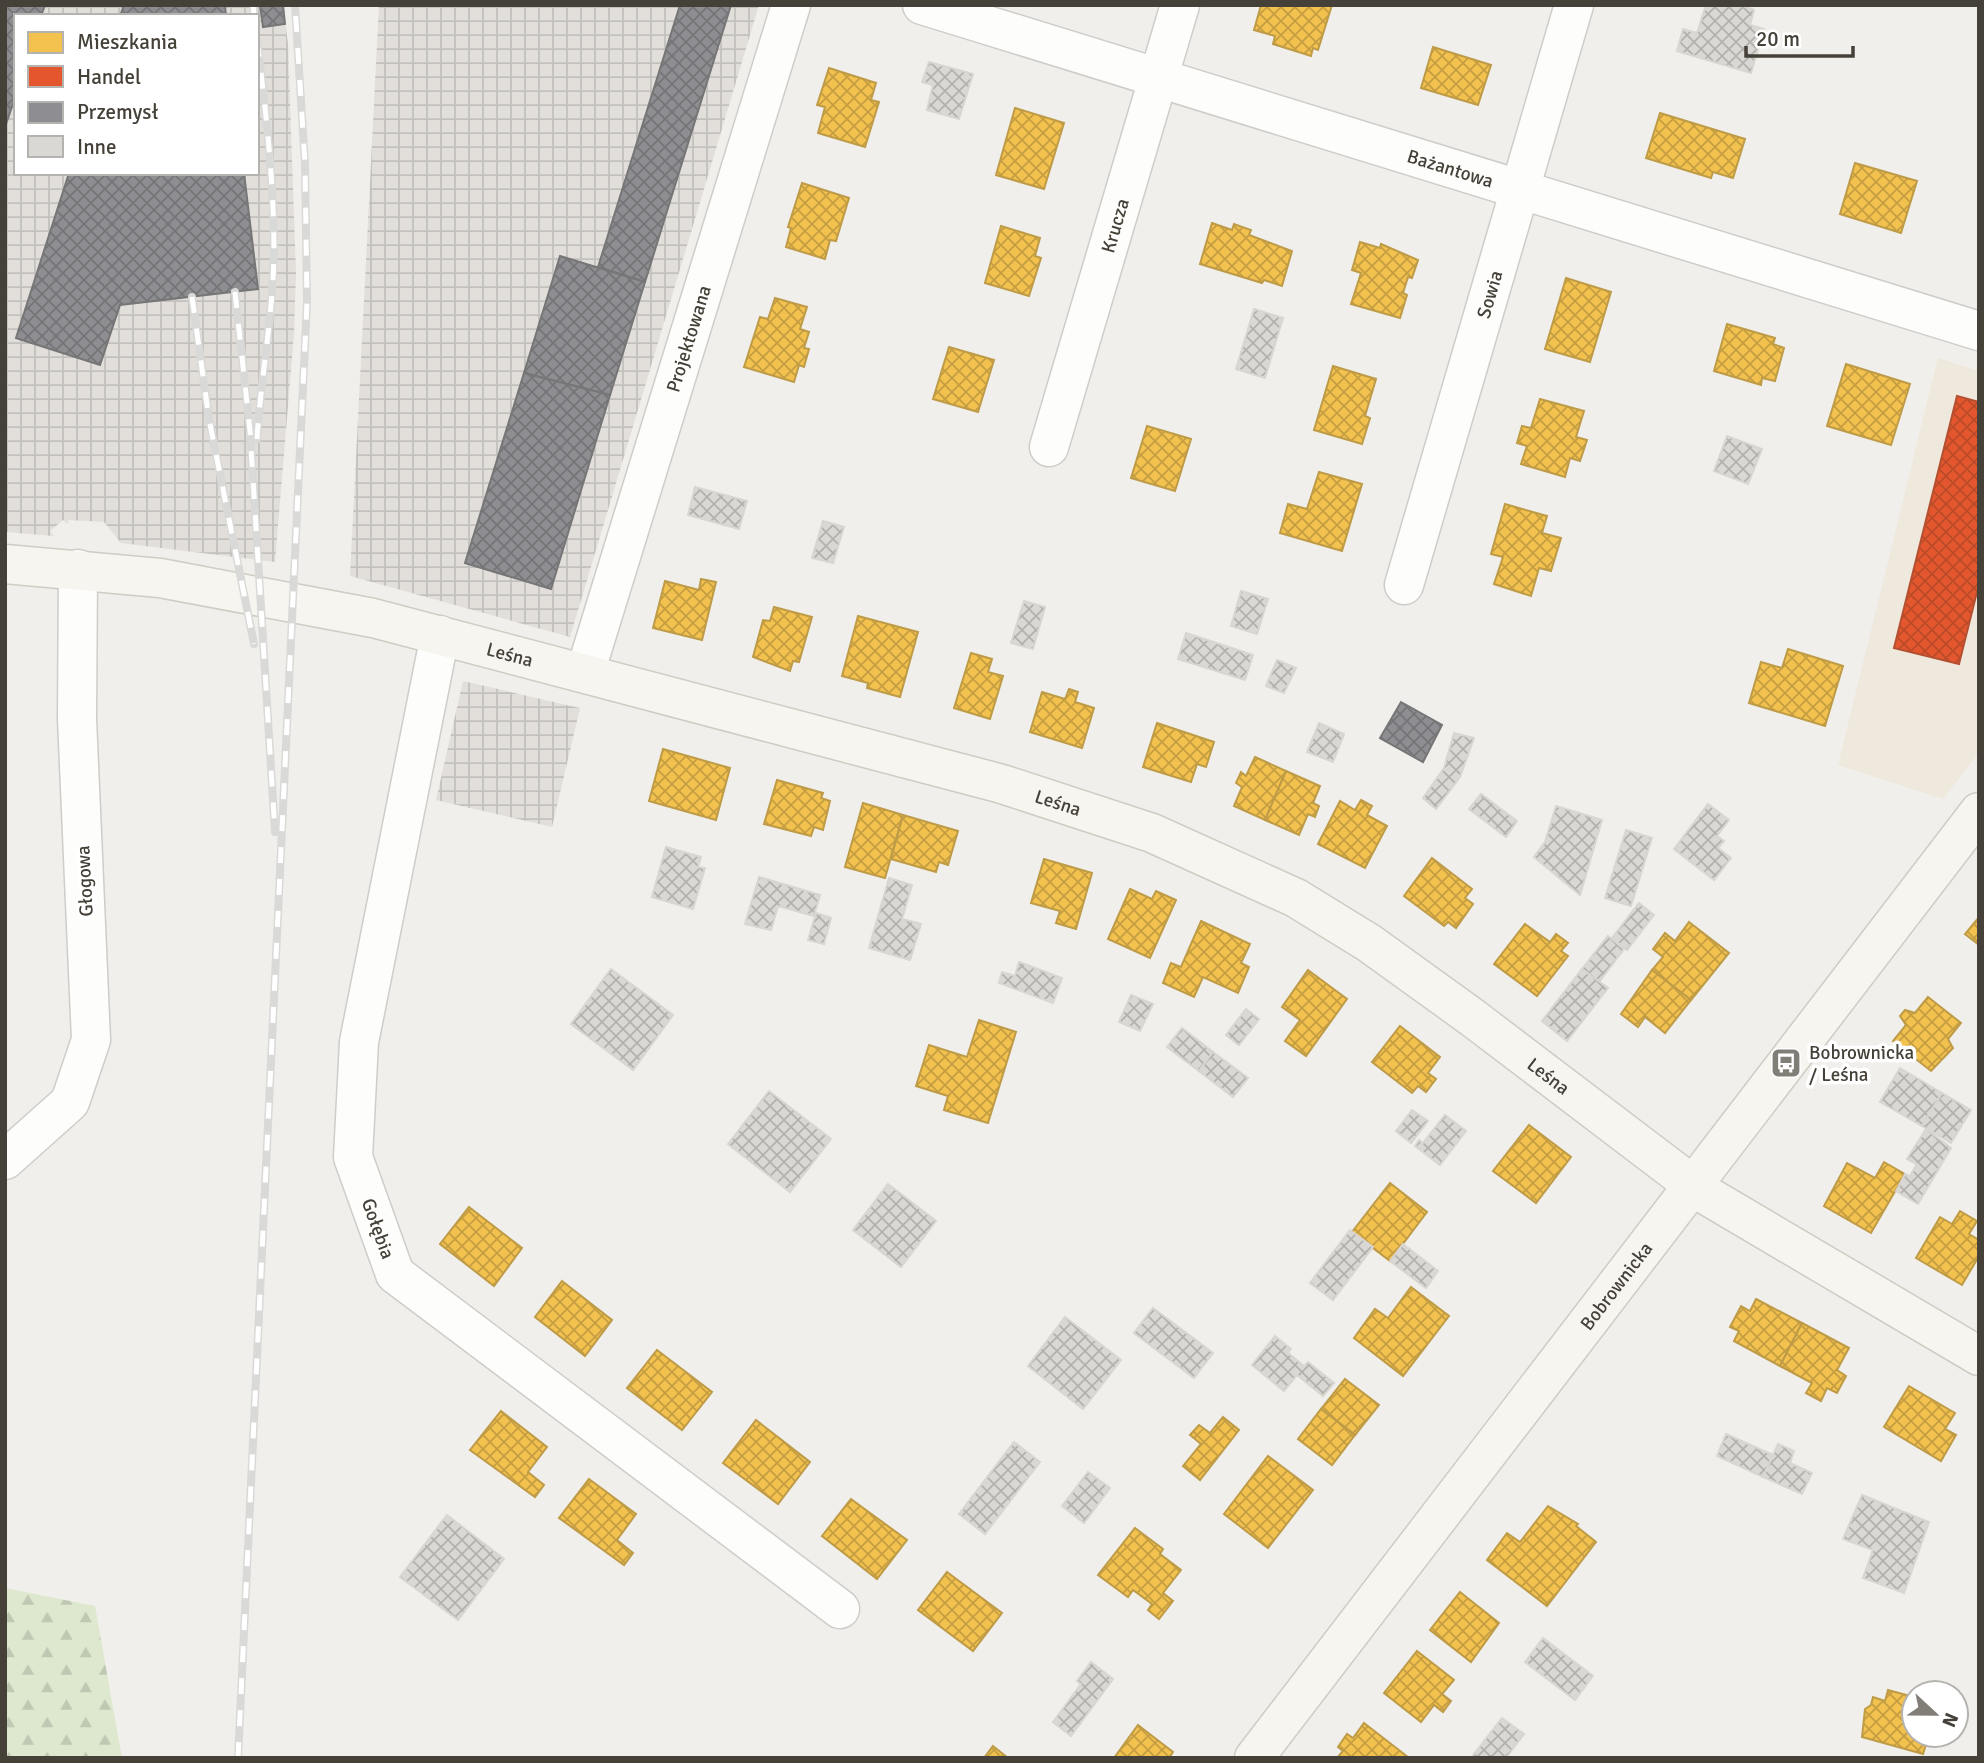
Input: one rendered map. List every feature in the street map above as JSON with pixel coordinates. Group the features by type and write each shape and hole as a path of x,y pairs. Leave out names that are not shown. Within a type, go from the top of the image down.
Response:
{"street":[{"name":"Projektowana","path":"585,673 792,5"},
{"name":"Bażantowa","path":"922,5 1979,331"},
{"name":"Krucza","path":"1049,447 1180,5"},
{"name":"Sowia","path":"1404,585 1522,191 1574,5"},
{"name":"Leśna","path":"5,565 78,569 259,594 440,635 1059,800 1152,833 1244,873 1314,909 1395,961 1692,1186 1979,1356"},
{"name":"Głogowa","path":"5,1160 70,1102 91,1040 77,719 78,569"},
{"name":"Gołębia","path":"440,635 359,1042 354,1157 395,1274 840,1609"},
{"name":"Bobrownicka","path":"1254,1758 1979,812"}],"shaded area":[{"path":"5,5 283,5 288,44 296,273 294,334 275,562 121,543 104,522 68,520 68,524 63,520 50,531 54,536 5,532"},
{"path":"379,5 759,5 570,637 350,576"},
{"path":"1938,358 1979,371 1979,752 1943,799 1838,765"},
{"path":"463,681 580,708 552,827 436,800"}],"green space":[{"path":"5,1588 95,1606 122,1758 5,1758"}],"building: Mieszkania":[{"path":"1261,5 1332,5 1318,50 1313,48 1311,56 1273,44 1275,36 1254,30"},
{"path":"1433,47 1491,65 1478,105 1421,88"},
{"path":"829,68 876,83 871,100 879,102 865,147 818,133 825,107 817,105"},
{"path":"1015,108 1064,123 1044,189 996,175"},
{"path":"1660,113 1745,139 1733,178 1713,172 1711,178 1646,158"},
{"path":"1855,163 1917,181 1901,233 1840,214"},
{"path":"802,183 849,198 836,241 830,240 825,259 786,247 791,228 788,227"},
{"path":"1212,223 1232,230 1234,224 1251,230 1249,235 1292,251 1282,286 1264,280 1262,283 1200,264"},
{"path":"1001,226 1040,238 1035,256 1041,258 1029,296 985,283"},
{"path":"1360,242 1380,248 1381,244 1418,260 1403,293 1407,295 1400,318 1351,304 1361,273 1352,270"},
{"path":"1566,278 1611,292 1590,362 1545,349"},
{"path":"775,298 807,307 800,329 809,332 804,348 809,349 804,367 799,365 794,382 744,367 760,317 768,319"},
{"path":"1727,324 1775,338 1773,344 1784,348 1775,381 1762,378 1761,385 1714,371"},
{"path":"949,347 994,360 978,412 933,399"},
{"path":"1846,364 1910,384 1891,445 1827,426"},
{"path":"1333,366 1376,379 1365,416 1370,418 1362,444 1314,430"},
{"path":"1540,399 1584,411 1576,437 1587,440 1580,461 1570,458 1565,477 1521,464 1527,446 1517,443 1522,426 1531,428"},
{"path":"1147,426 1191,439 1175,491 1131,478"},
{"path":"1319,472 1362,484 1342,551 1280,533 1288,504 1307,509"},
{"path":"1505,504 1547,516 1542,533 1561,538 1551,571 1539,568 1531,596 1494,584 1503,557 1491,554"},
{"path":"701,579 716,582 702,640 653,628 665,581 699,590"},
{"path":"774,607 812,617 799,662 793,661 790,671 753,657 763,620 770,621"},
{"path":"858,616 918,632 900,697 867,688 868,683 842,676"},
{"path":"1788,649 1843,666 1825,726 1749,703 1761,662 1782,668"},
{"path":"971,653 992,659 988,672 1003,676 990,719 954,708"},
{"path":"1069,689 1078,692 1075,702 1094,708 1082,748 1030,732 1042,692 1065,699"},
{"path":"1157,723 1214,742 1206,767 1197,764 1191,782 1143,767"},
{"path":"663,749 730,768 716,820 649,801"},
{"path":"1255,757 1286,771 1265,820 1234,806 1242,787 1236,783 1241,772 1246,776"},
{"path":"1286,771 1320,786 1313,803 1319,806 1315,817 1308,814 1299,835 1265,820"},
{"path":"777,780 823,793 821,798 830,801 823,830 814,827 811,836 764,824"},
{"path":"1361,800 1372,806 1367,815 1387,826 1365,868 1318,844 1340,801 1355,810"},
{"path":"863,803 903,815 885,878 845,867"},
{"path":"903,815 958,831 948,865 939,862 936,872 891,859"},
{"path":"1432,858 1472,889 1465,898 1473,904 1456,928 1448,922 1444,926 1404,896"},
{"path":"1044,859 1092,873 1076,929 1056,923 1060,911 1031,903"},
{"path":"1130,889 1152,899 1156,891 1176,900 1150,958 1108,939"},
{"path":"1979,917 1979,945 1965,934"},
{"path":"1201,921 1250,944 1241,963 1249,967 1238,993 1203,977 1194,997 1163,983 1171,963 1181,967"},
{"path":"1689,922 1729,953 1691,1000 1652,970 1663,957 1653,949 1665,933 1675,941"},
{"path":"1525,924 1550,942 1556,934 1568,943 1561,951 1568,956 1537,996 1494,964"},
{"path":"1308,970 1347,999 1306,1056 1285,1041 1300,1020 1282,1007"},
{"path":"1652,970 1691,1000 1665,1033 1645,1017 1638,1027 1621,1014"},
{"path":"1928,997 1961,1023 1948,1039 1953,1048 1931,1071 1893,1041 1906,1025 1900,1016 1905,1010 1915,1013"},
{"path":"979,1020 1016,1032 988,1123 944,1110 948,1096 916,1086 929,1045 967,1057"},
{"path":"1400,1026 1440,1057 1428,1073 1436,1079 1426,1092 1418,1086 1412,1093 1372,1062"},
{"path":"1529,1125 1571,1157 1536,1203 1493,1171"},
{"path":"1884,1162 1905,1174 1871,1233 1824,1206 1847,1163 1875,1178"},
{"path":"1390,1183 1427,1212 1390,1261 1352,1232"},
{"path":"469,1207 522,1248 494,1286 440,1244"},
{"path":"1960,1211 1977,1221 1969,1234 1979,1240 1979,1256 1962,1285 1916,1258 1940,1217 1952,1224"},
{"path":"562,1281 612,1320 585,1356 535,1317"},
{"path":"1411,1287 1449,1316 1403,1376 1354,1338 1375,1309 1388,1318"},
{"path":"1756,1299 1802,1323 1780,1366 1734,1341 1739,1331 1730,1327 1741,1306 1750,1311"},
{"path":"1802,1323 1849,1348 1837,1370 1846,1376 1837,1393 1827,1388 1821,1401 1806,1393 1812,1383 1780,1366"},
{"path":"657,1350 712,1392 682,1430 627,1388"},
{"path":"1345,1379 1379,1405 1355,1435 1321,1409"},
{"path":"1909,1386 1955,1413 1945,1429 1956,1435 1941,1461 1884,1427"},
{"path":"1321,1409 1355,1435 1332,1465 1298,1439"},
{"path":"501,1411 547,1447 528,1472 544,1485 535,1497 470,1450"},
{"path":"1223,1417 1239,1430 1200,1480 1183,1466 1201,1444 1190,1435 1199,1425 1210,1433"},
{"path":"756,1420 810,1462 778,1504 723,1463"},
{"path":"1268,1456 1313,1490 1268,1548 1224,1514"},
{"path":"589,1479 636,1514 617,1540 633,1553 624,1565 559,1518"},
{"path":"851,1499 907,1540 877,1579 822,1536"},
{"path":"1548,1506 1578,1524 1576,1526 1596,1542 1547,1606 1487,1560 1507,1533 1520,1542"},
{"path":"1135,1528 1163,1549 1160,1554 1181,1570 1163,1593 1173,1601 1159,1619 1148,1610 1152,1604 1133,1590 1128,1597 1098,1575"},
{"path":"947,1572 1002,1613 973,1651 918,1610"},
{"path":"1460,1592 1499,1623 1471,1662 1430,1630"},
{"path":"1417,1651 1454,1680 1442,1694 1451,1701 1443,1712 1434,1705 1421,1722 1384,1693"},
{"path":"1888,1690 1900,1693 1900,1748 1862,1737 1865,1709 1871,1705 1873,1697 1885,1701"},
{"path":"1364,1723 1408,1757 1337,1758 1343,1751 1338,1747 1347,1734 1353,1738"},
{"path":"1138,1725 1173,1752 1169,1758 1114,1758"},
{"path":"993,1746 1008,1758 984,1758"},
{"path":"1905,1749 1925,1749 1923,1754"}],"building: Handel":[{"path":"1957,396 1979,402 1979,584 1959,664 1894,648"}],"building: Przemysł":[{"path":"5,5 45,5 42,14 14,14 14,101 5,127"},
{"path":"124,5 225,5 226,14 121,14"},
{"path":"260,5 283,5 285,24 263,27"},
{"path":"680,5 731,5 645,282 598,267"},
{"path":"68,175 244,175 258,289 120,305 100,365 16,338"},
{"path":"560,256 645,282 610,395 524,373"},
{"path":"524,373 610,395 551,589 465,563"},
{"path":"1401,702 1442,725 1423,762 1380,738"}],"building: Inne":[{"path":"1706,5 1740,5 1754,10 1750,25 1764,29 1751,73 1677,51 1683,29 1697,33"},
{"path":"929,62 973,74 959,119 927,110 933,85 922,82"},
{"path":"1254,309 1283,318 1265,378 1236,369"},
{"path":"1727,436 1762,449 1748,484 1714,471"},
{"path":"695,487 747,501 739,529 688,515"},
{"path":"823,521 844,527 833,563 812,558"},
{"path":"1241,591 1268,599 1257,634 1231,626"},
{"path":"1024,601 1045,607 1033,649 1011,643"},
{"path":"1186,633 1253,655 1245,680 1178,659"},
{"path":"1277,660 1296,668 1284,693 1266,686"},
{"path":"1319,723 1344,734 1333,762 1307,752"},
{"path":"1454,733 1474,738 1460,777 1436,809 1423,798 1444,768"},
{"path":"1481,794 1517,821 1506,837 1469,809"},
{"path":"1708,804 1729,820 1717,836 1724,841 1718,848 1731,858 1714,880 1674,849"},
{"path":"1556,806 1602,820 1580,895 1534,857 1545,842"},
{"path":"1626,830 1652,838 1631,906 1605,898"},
{"path":"666,847 701,857 698,867 705,868 693,909 652,897"},
{"path":"759,877 820,895 814,916 778,906 771,930 745,924"},
{"path":"889,878 912,885 902,919 921,924 910,960 869,948"},
{"path":"1639,903 1654,915 1627,950 1612,938"},
{"path":"816,913 831,918 824,944 808,940"},
{"path":"1608,936 1624,949 1599,982 1582,969"},
{"path":"1019,962 1062,978 1053,1003 999,983 1002,972 1015,976"},
{"path":"611,969 673,1015 633,1070 571,1024"},
{"path":"1582,969 1608,988 1567,1041 1542,1021"},
{"path":"1131,995 1153,1004 1140,1031 1119,1022"},
{"path":"1246,1009 1259,1019 1239,1045 1226,1035"},
{"path":"1182,1028 1213,1052 1199,1071 1167,1047"},
{"path":"1213,1052 1248,1078 1233,1097 1199,1071"},
{"path":"1900,1068 1942,1093 1922,1126 1880,1102"},
{"path":"769,1091 831,1139 790,1192 728,1144"},
{"path":"1942,1093 1971,1110 1951,1143 1922,1126"},
{"path":"1412,1110 1428,1121 1411,1143 1396,1131"},
{"path":"1445,1115 1466,1131 1440,1165 1415,1146 1419,1140 1423,1143"},
{"path":"1926,1129 1951,1148 1918,1204 1896,1191 1905,1174 1910,1176 1917,1164 1907,1159"},
{"path":"888,1184 936,1221 901,1267 853,1230"},
{"path":"1350,1230 1373,1247 1333,1300 1310,1283"},
{"path":"1403,1244 1438,1271 1426,1288 1390,1261"},
{"path":"1153,1308 1213,1353 1194,1378 1134,1333"},
{"path":"1065,1317 1121,1360 1083,1409 1028,1366"},
{"path":"1275,1336 1291,1349 1288,1353 1304,1366 1308,1362 1334,1383 1323,1396 1297,1375 1284,1391 1252,1365"},
{"path":"1726,1434 1773,1455 1763,1477 1717,1456"},
{"path":"1014,1442 1040,1462 985,1534 959,1514"},
{"path":"1778,1444 1794,1451 1790,1463 1812,1473 1802,1494 1763,1477"},
{"path":"1088,1472 1110,1488 1084,1523 1062,1506"},
{"path":"1862,1495 1929,1522 1904,1593 1863,1578 1873,1550 1843,1539"},
{"path":"447,1515 504,1559 458,1620 400,1577"},
{"path":"1543,1638 1593,1676 1575,1700 1525,1662"},
{"path":"1091,1662 1113,1679 1071,1736 1053,1722 1081,1684 1077,1681"},
{"path":"1502,1718 1524,1734 1506,1758 1471,1758"}],"railway":[{"path":"253,5 254,14"},
{"path":"238,1758 307,302 305,164 295,5"},
{"path":"257,439 274,253 269,147 259,59"},
{"path":"235,292 250,431 275,832"},
{"path":"192,297 209,419 254,644"}],"place":[{"name":"Bobrownicka / Leśna","path":"1786,1063"}]}
